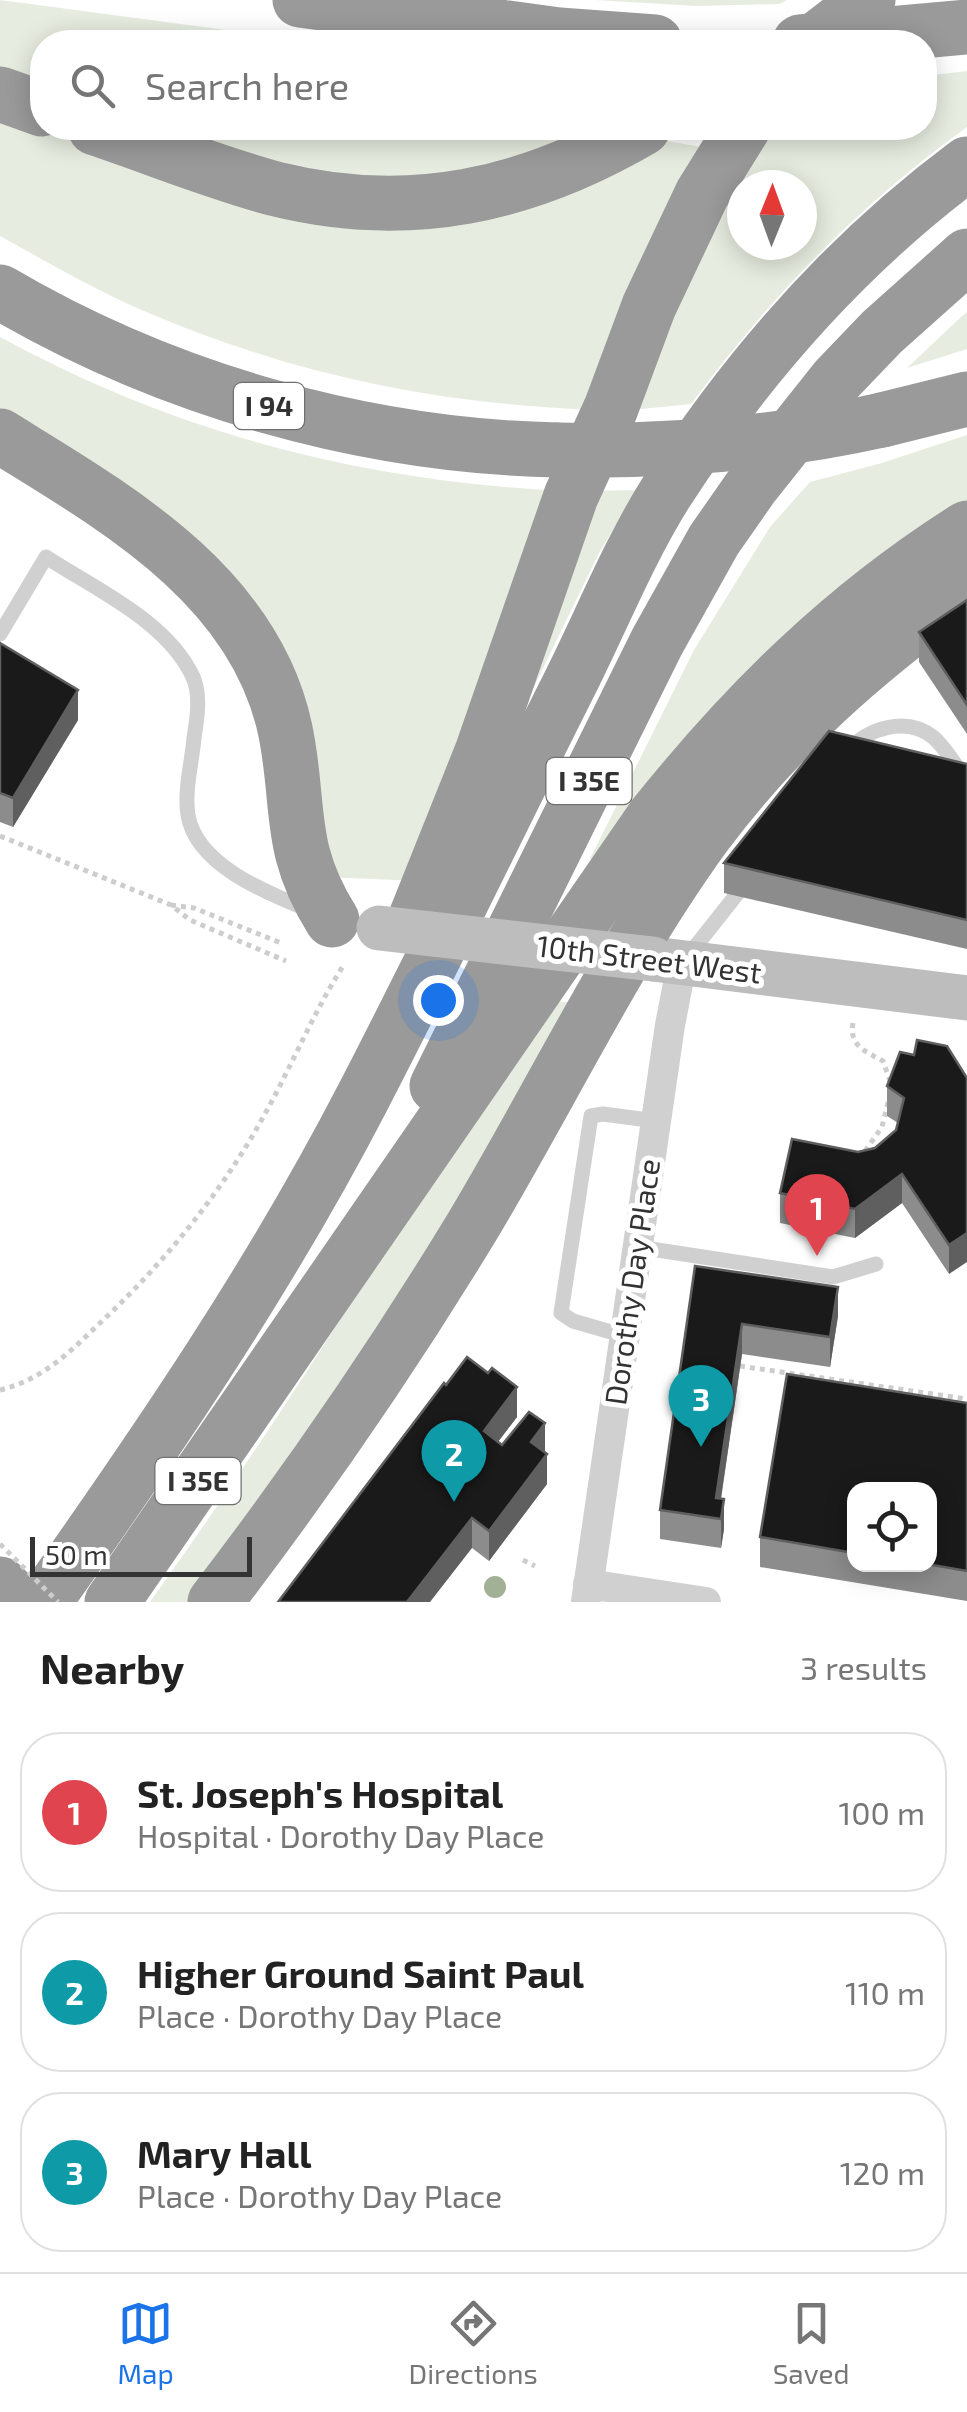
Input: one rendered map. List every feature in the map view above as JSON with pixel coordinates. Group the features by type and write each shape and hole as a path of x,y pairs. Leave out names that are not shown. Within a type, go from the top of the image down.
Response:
{"highway":[{"path":"300,0 522,30"},
{"path":"792,30 839,0"},
{"path":"829,30 868,0"},
{"path":"934,30 967,27"},
{"path":"0,94 30,105"},
{"path":"131,140 276,188 369,202 437,201 504,190 619,140"},
{"path":"296,1221 482,752 571,496 611,408 666,266 731,145"},
{"name":"I 35E","path":"44,1602 156,1442 296,1221 396,1032 664,497 741,386 783,334 881,235 967,164"},
{"name":"I 35E","path":"112,1602 281,1357 443,1076 658,642 714,540 836,380 882,332 967,256"},
{"name":"I 94","path":"0,292 85,337 216,389 334,422 453,444 558,450 681,448 785,439 967,398"},
{"path":"0,300 85,337"},
{"path":"0,436 142,527 198,577 240,629 279,705 304,869 351,938"},
{"path":"281,1357 680,784 838,621 890,579 967,528"},
{"path":"215,1602 402,1340 495,1187 626,956 706,834 824,700 858,669 967,586"},
{"path":"0,1584 18,1602"}],"street":[{"name":"10th Street West","path":"351,938 667,961 967,998"},
{"name":"Dorothy Day Place","path":"587,1593 656,1122 667,961"},
{"path":"587,1593 706,1602"}],"lane":[{"path":"0,634 46,557 167,640 194,679 198,712 187,813 196,840 211,857 351,938"},
{"path":"838,762 873,730 918,729 934,738 967,781"},
{"path":"667,961 759,866"},
{"path":"625,1336 572,1321 561,1312 591,1116 603,1114 656,1122"},
{"path":"638,1248 833,1277 876,1264"}],"path":[{"path":"0,836 171,905 204,911 281,943"},
{"path":"171,905 190,920 286,962"},
{"path":"0,1390 32,1379 64,1358 139,1284 208,1202 253,1134 351,938"},
{"path":"853,1023 854,1044 884,1061 892,1097 882,1128 864,1152"},
{"path":"740,1366 967,1399"},
{"path":"0,1544 58,1602"},
{"path":"523,1560 535,1566"}],"shaded area":[{"path":"0,0 226,30 30,30 30,86 0,75"},
{"path":"595,0 787,0 779,4 697,6"},
{"path":"967,71 967,127 890,188 818,255 817,170 733,170 746,140 937,140 937,75"},
{"path":"0,102 30,121 30,140 107,140 305,203 637,140 702,147 595,410 481,401 317,371 210,337 136,307 0,236"},
{"path":"193,140 567,140 477,175 339,181"},
{"path":"727,182 727,260 813,260 752,327 691,404 621,411"},
{"path":"967,312 967,349 907,368 961,317"},
{"path":"0,337 134,400 271,446 412,476 560,491 423,881 322,877 276,668 0,420"},
{"path":"967,435 967,517 605,868 590,859 694,650 770,527 810,482"},
{"path":"636,490 598,555 529,697 587,491"},
{"path":"543,1000 575,1003 479,1180 192,1602 150,1602 302,1379"}],"building":[{"path":"967,600 967,705 919,632"},
{"path":"0,643 78,690 13,798 0,793"},
{"path":"829,731 967,764 967,920 724,863"},
{"path":"917,1040 947,1046 967,1078 967,1233 949,1245 902,1174 855,1209 780,1193 792,1139 858,1152 875,1148 896,1130 904,1098 887,1086 900,1052 914,1055"},
{"path":"695,1266 838,1287 830,1337 742,1324 716,1498 724,1499 721,1519 660,1510"},
{"path":"467,1357 488,1373 492,1368 517,1387 484,1431 502,1445 529,1412 545,1423 531,1442 547,1454 489,1531 472,1518 407,1602 278,1602 444,1383"},
{"path":"787,1374 967,1403 967,1571 937,1566 937,1482 847,1482 847,1552 760,1537"}],"place":[{"name":"St. Joseph's Hospital","path":"817,1256"},
{"name":"Mary Hall","path":"701,1447"},
{"name":"Higher Ground Saint Paul","path":"454,1502"}]}
